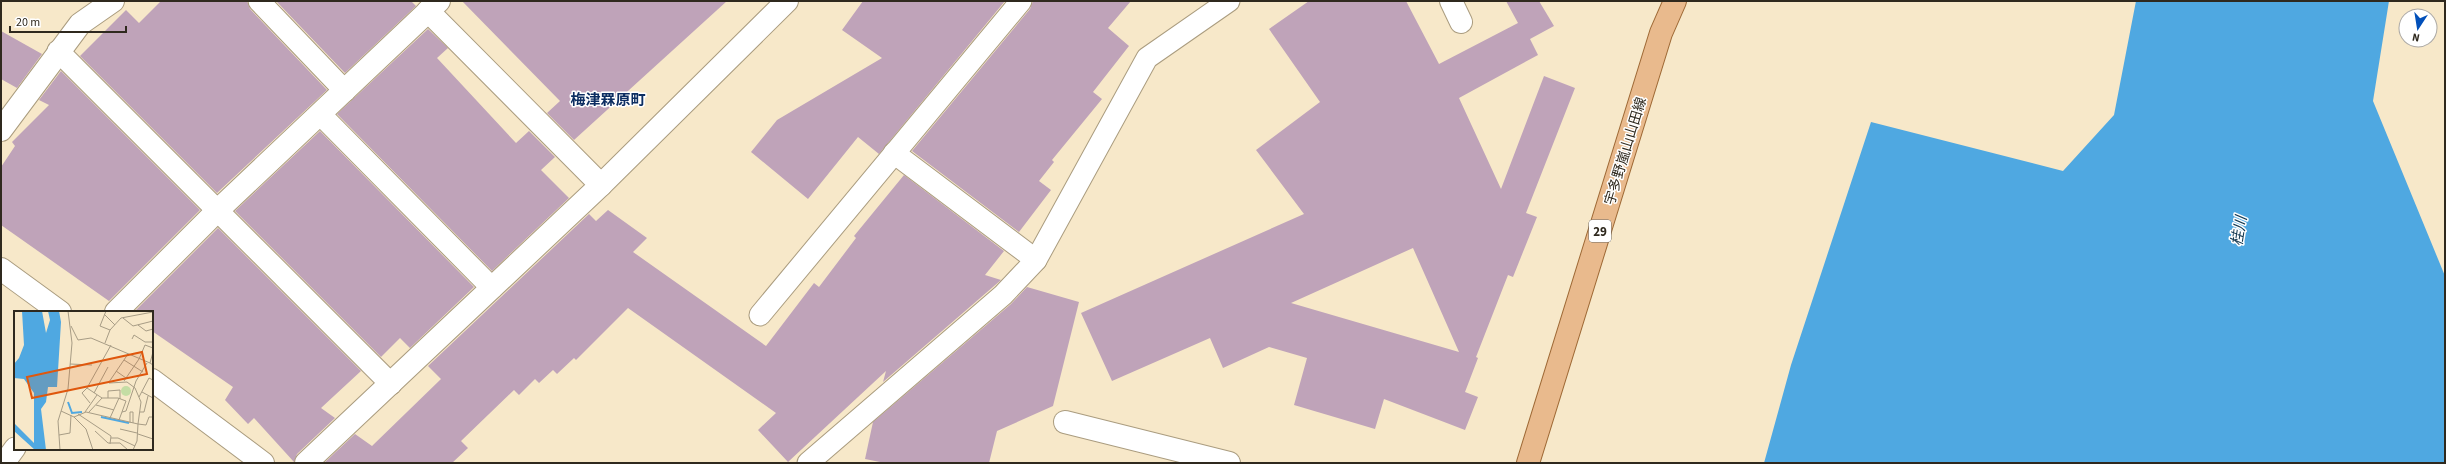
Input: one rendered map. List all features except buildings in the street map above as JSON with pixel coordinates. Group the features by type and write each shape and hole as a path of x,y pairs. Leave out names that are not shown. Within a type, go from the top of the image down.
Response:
{"main road":[{"name":"宇多野嵐山山田線","path":"1528,463 1661,33 1675,1"}],"street":[{"path":"1,130 58,51 80,24 113,1"},
{"path":"306,463 601,185 787,1"},
{"path":"1451,1 1461,22"},
{"path":"117,311 217,211 321,115 433,6 601,185"},
{"path":"1,269 59,311"},
{"path":"153,381 263,463"},
{"path":"1065,422 1229,463"}],"lane":[{"path":"259,1 345,91"},
{"path":"760,315 1020,1"},
{"path":"815,461 1002,295 1036,260 1147,58 1229,1"},
{"path":"58,51 390,384"},
{"path":"321,115 492,288"},
{"path":"894,153 1036,260"},
{"path":"4,463 14,449"}],"water":[{"name":"桂川","path":"2136,1 2389,1 2373,101 2445,276 2445,463 1764,463 1791,365 1871,122 2063,171 2114,115"}],"district":[{"name":"梅津罧原町","path":"608,100"}]}
